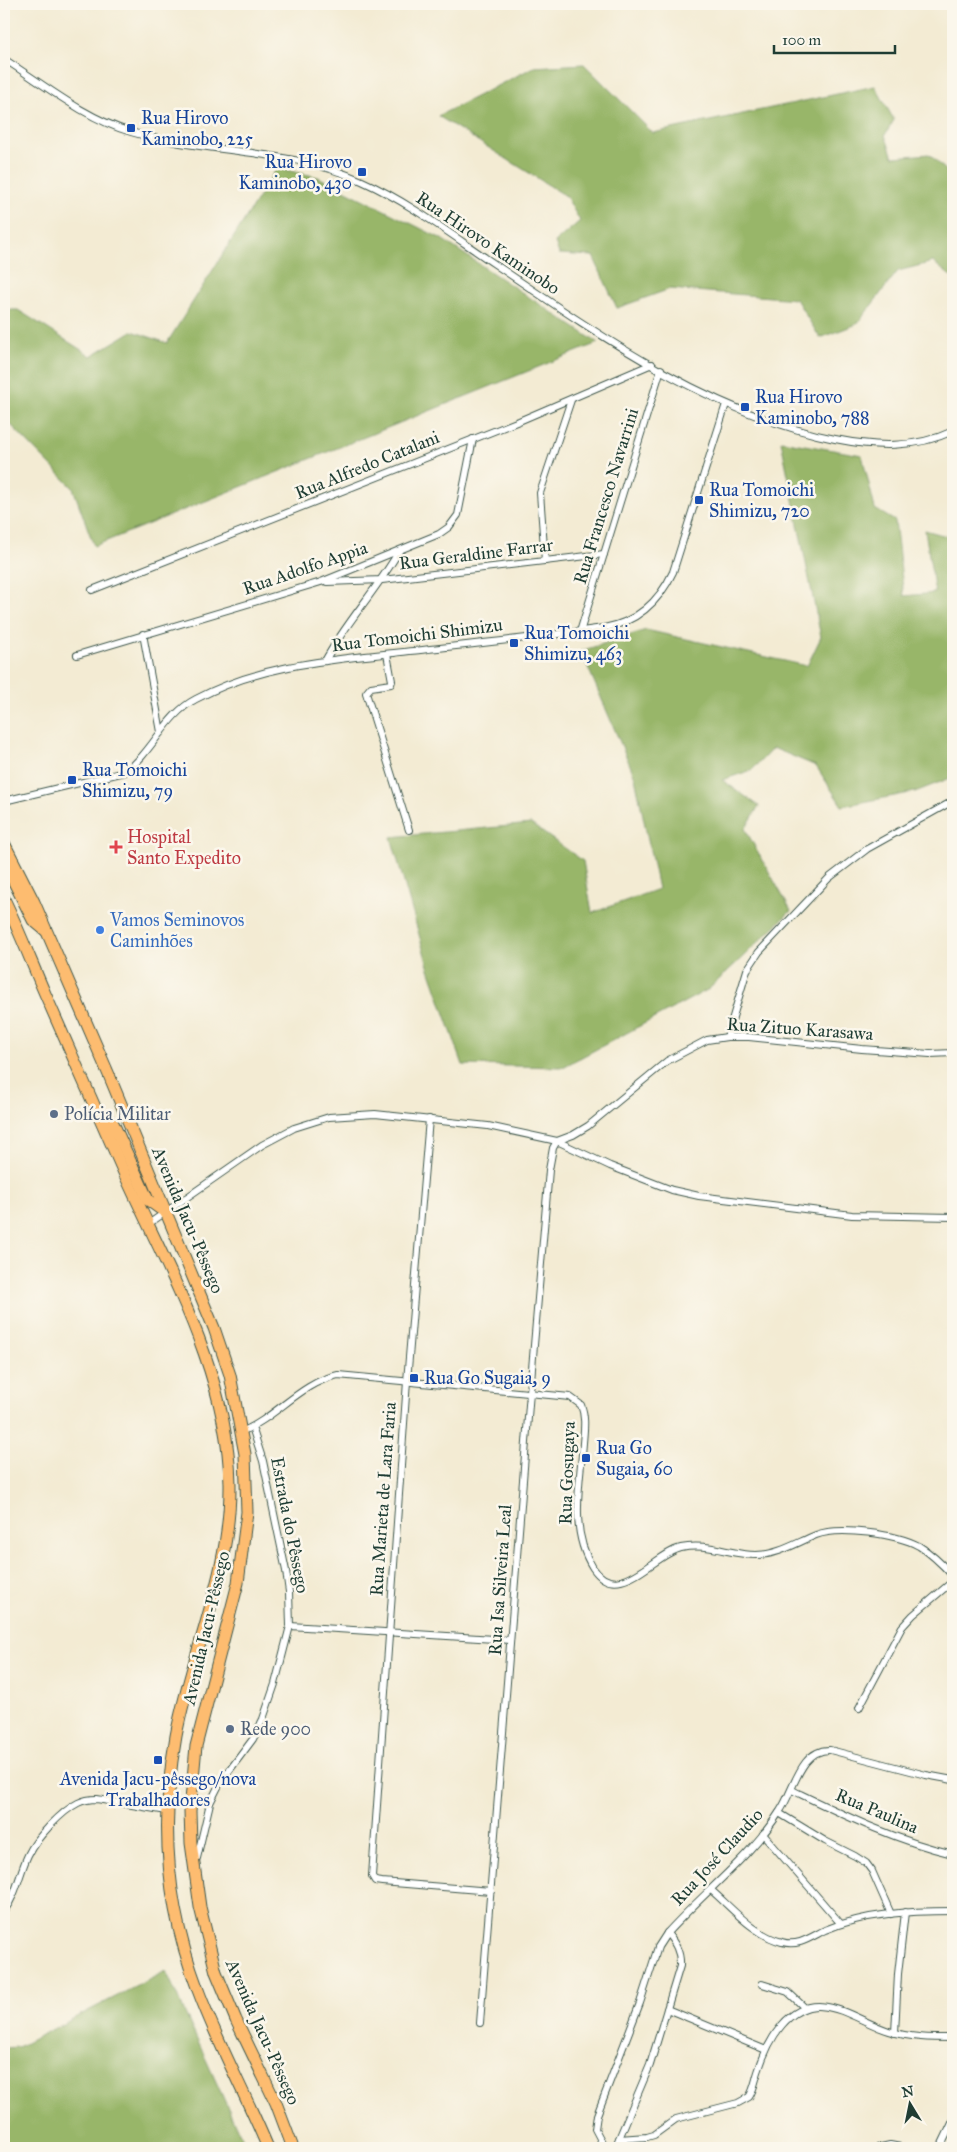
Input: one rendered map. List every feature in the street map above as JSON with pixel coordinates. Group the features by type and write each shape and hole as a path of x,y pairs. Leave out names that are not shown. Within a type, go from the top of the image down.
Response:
{"highway":[{"name":"Avenida Jacu-Pêssego","path":"4,843 46,931 205,1305 247,1430 245,1535 236,1592 196,1746 190,1812 194,1878 216,1972 236,2020 276,2103 293,2148"},
{"path":"4,862 33,920 46,931"},
{"name":"Avenida Jacu-Pêssego","path":"4,899 147,1225 178,1287 208,1362 226,1439 230,1483 228,1522 222,1565 177,1735 167,1811 171,1882 186,1955 199,1992 268,2148"},
{"path":"97,1113 113,1123 148,1200 166,1213"},
{"path":"157,1246 157,1231 166,1231 190,1289 205,1305"}],"street":[{"name":"Rua Hirovo Kaminobo","path":"4,59 97,119 118,128 152,137 313,165 363,181 439,226 582,324 661,370 726,404 777,425 865,445 898,446 928,440 953,431"},
{"name":"Rua Alfredo Catalani","path":"92,590 266,523 571,400 652,364"},
{"name":"Rua Francesco Navarrini","path":"580,632 661,370"},
{"path":"545,561 540,493 571,400"},
{"name":"Rua Tomoichi Shimizu","path":"4,801 125,772 138,762 187,705 210,692 271,670 324,661 580,632 612,627 633,619 654,602 666,587 673,572 726,404"},
{"name":"Rua Adolfo Appia","path":"76,655 321,582 439,534 455,521 462,504 473,439"},
{"path":"324,661 382,580 399,551"},
{"name":"Rua Geraldine Farrar","path":"321,582 382,580 604,554"},
{"path":"143,634 162,732"},
{"path":"387,654 391,684 371,687 366,693 409,830"},
{"path":"726,1037 747,970 760,952 829,878 867,849 953,801"},
{"name":"Rua Zituo Karasawa","path":"557,1142 588,1126 667,1061 707,1040 726,1037 749,1037 862,1049 930,1054 953,1053"},
{"path":"147,1225 262,1145 294,1128 329,1117 375,1114 488,1126 557,1142 640,1178 672,1190 699,1196 852,1215 953,1217"},
{"name":"Rua Marieta de Lara Faria","path":"428,1119 407,1381 372,1873 375,1881 491,1891"},
{"name":"Rua Isa Silveira Leal","path":"480,2023 549,1170 553,1148 557,1142"},
{"name":"Rua Gosugaya","path":"247,1430 308,1386 338,1375 356,1375 570,1397 581,1405 585,1420 578,1529 581,1543 594,1570 609,1580 628,1580 667,1553 684,1547 706,1546 757,1556 787,1549 823,1533 847,1530 918,1545 933,1556 953,1576"},
{"name":"Estrada do Pêssego","path":"194,1878 198,1849 210,1803 220,1782 253,1739 263,1720 275,1684 290,1626 286,1571 262,1461 247,1430"},
{"path":"859,1708 902,1626 953,1581"},
{"path":"290,1626 510,1640"},
{"name":"Rua José Claudio","path":"605,2148 595,2129 597,2115 640,2003 658,1947 667,1932 711,1890 779,1813 808,1759 818,1751 830,1750 926,1775 953,1780"},
{"name":"Rua Paulina","path":"792,1790 886,1834 916,1845 953,1854"},
{"path":"4,1911 15,1893 33,1845 75,1805 86,1800 97,1799 167,1811"},
{"path":"779,1813 825,1842 866,1863 877,1880 890,1914"},
{"path":"762,1834 841,1924"},
{"path":"711,1890 752,1926 775,1940 784,1943 798,1943 841,1924 890,1914 953,1911"},
{"path":"895,2033 898,1974 905,1912"},
{"path":"615,2148 645,2082 681,1957 667,1932"},
{"path":"762,1984 788,1992 805,2008"},
{"path":"619,2139 654,2135 676,2119 738,2103 751,2094 766,2050 782,2025 805,2008 819,2006 844,2011 895,2033 923,2037 953,2038"},
{"path":"667,2009 766,2050"},
{"path":"940,2148 953,2121"},
{"path":"877,2148 890,2145 906,2148"}],"green space":[{"path":"584,64 653,133 875,86 894,120 885,135 893,157 929,154 953,177 953,278 933,262 898,271 857,324 820,338 796,299 670,289 617,308 593,256 559,254 555,242 580,221 566,196 438,116 534,67"},
{"path":"277,168 318,177 440,238 598,343 94,546 73,488 4,418 4,310 18,310 91,356 132,331 167,343"},
{"path":"781,441 862,455 875,509 895,521 904,596 935,593 925,530 953,538 953,777 915,792 842,806 816,766 773,748 752,770 722,780 759,806 745,829 791,911 709,989 563,1067 463,1065 428,966 391,837 531,824 583,861 592,913 658,889 635,777 581,651 646,630 807,666 821,637"},
{"path":"166,1971 246,2148 4,2148 4,2048 18,2047"}],"place":[{"name":"Rua Hirovo Kaminobo, 225","path":"131,128"},
{"name":"Rua Hirovo Kaminobo, 430","path":"362,172"},
{"name":"Rua Hirovo Kaminobo, 788","path":"745,407"},
{"name":"Rua Tomoichi Shimizu, 720","path":"699,500"},
{"name":"Rua Tomoichi Shimizu, 463","path":"514,643"},
{"name":"Rua Tomoichi Shimizu, 79","path":"72,780"},
{"name":"Hospital Santo Expedito","path":"116,847"},
{"name":"Vamos Seminovos Caminhões","path":"100,930"},
{"name":"Polícia Militar","path":"54,1114"},
{"name":"Rua Go Sugaia, 9","path":"414,1378"},
{"name":"Rua Go Sugaia, 60","path":"586,1458"},
{"name":"Rede 900","path":"230,1729"},
{"name":"Avenida Jacu-pêssego/nova Trabalhadores","path":"158,1760"}]}
